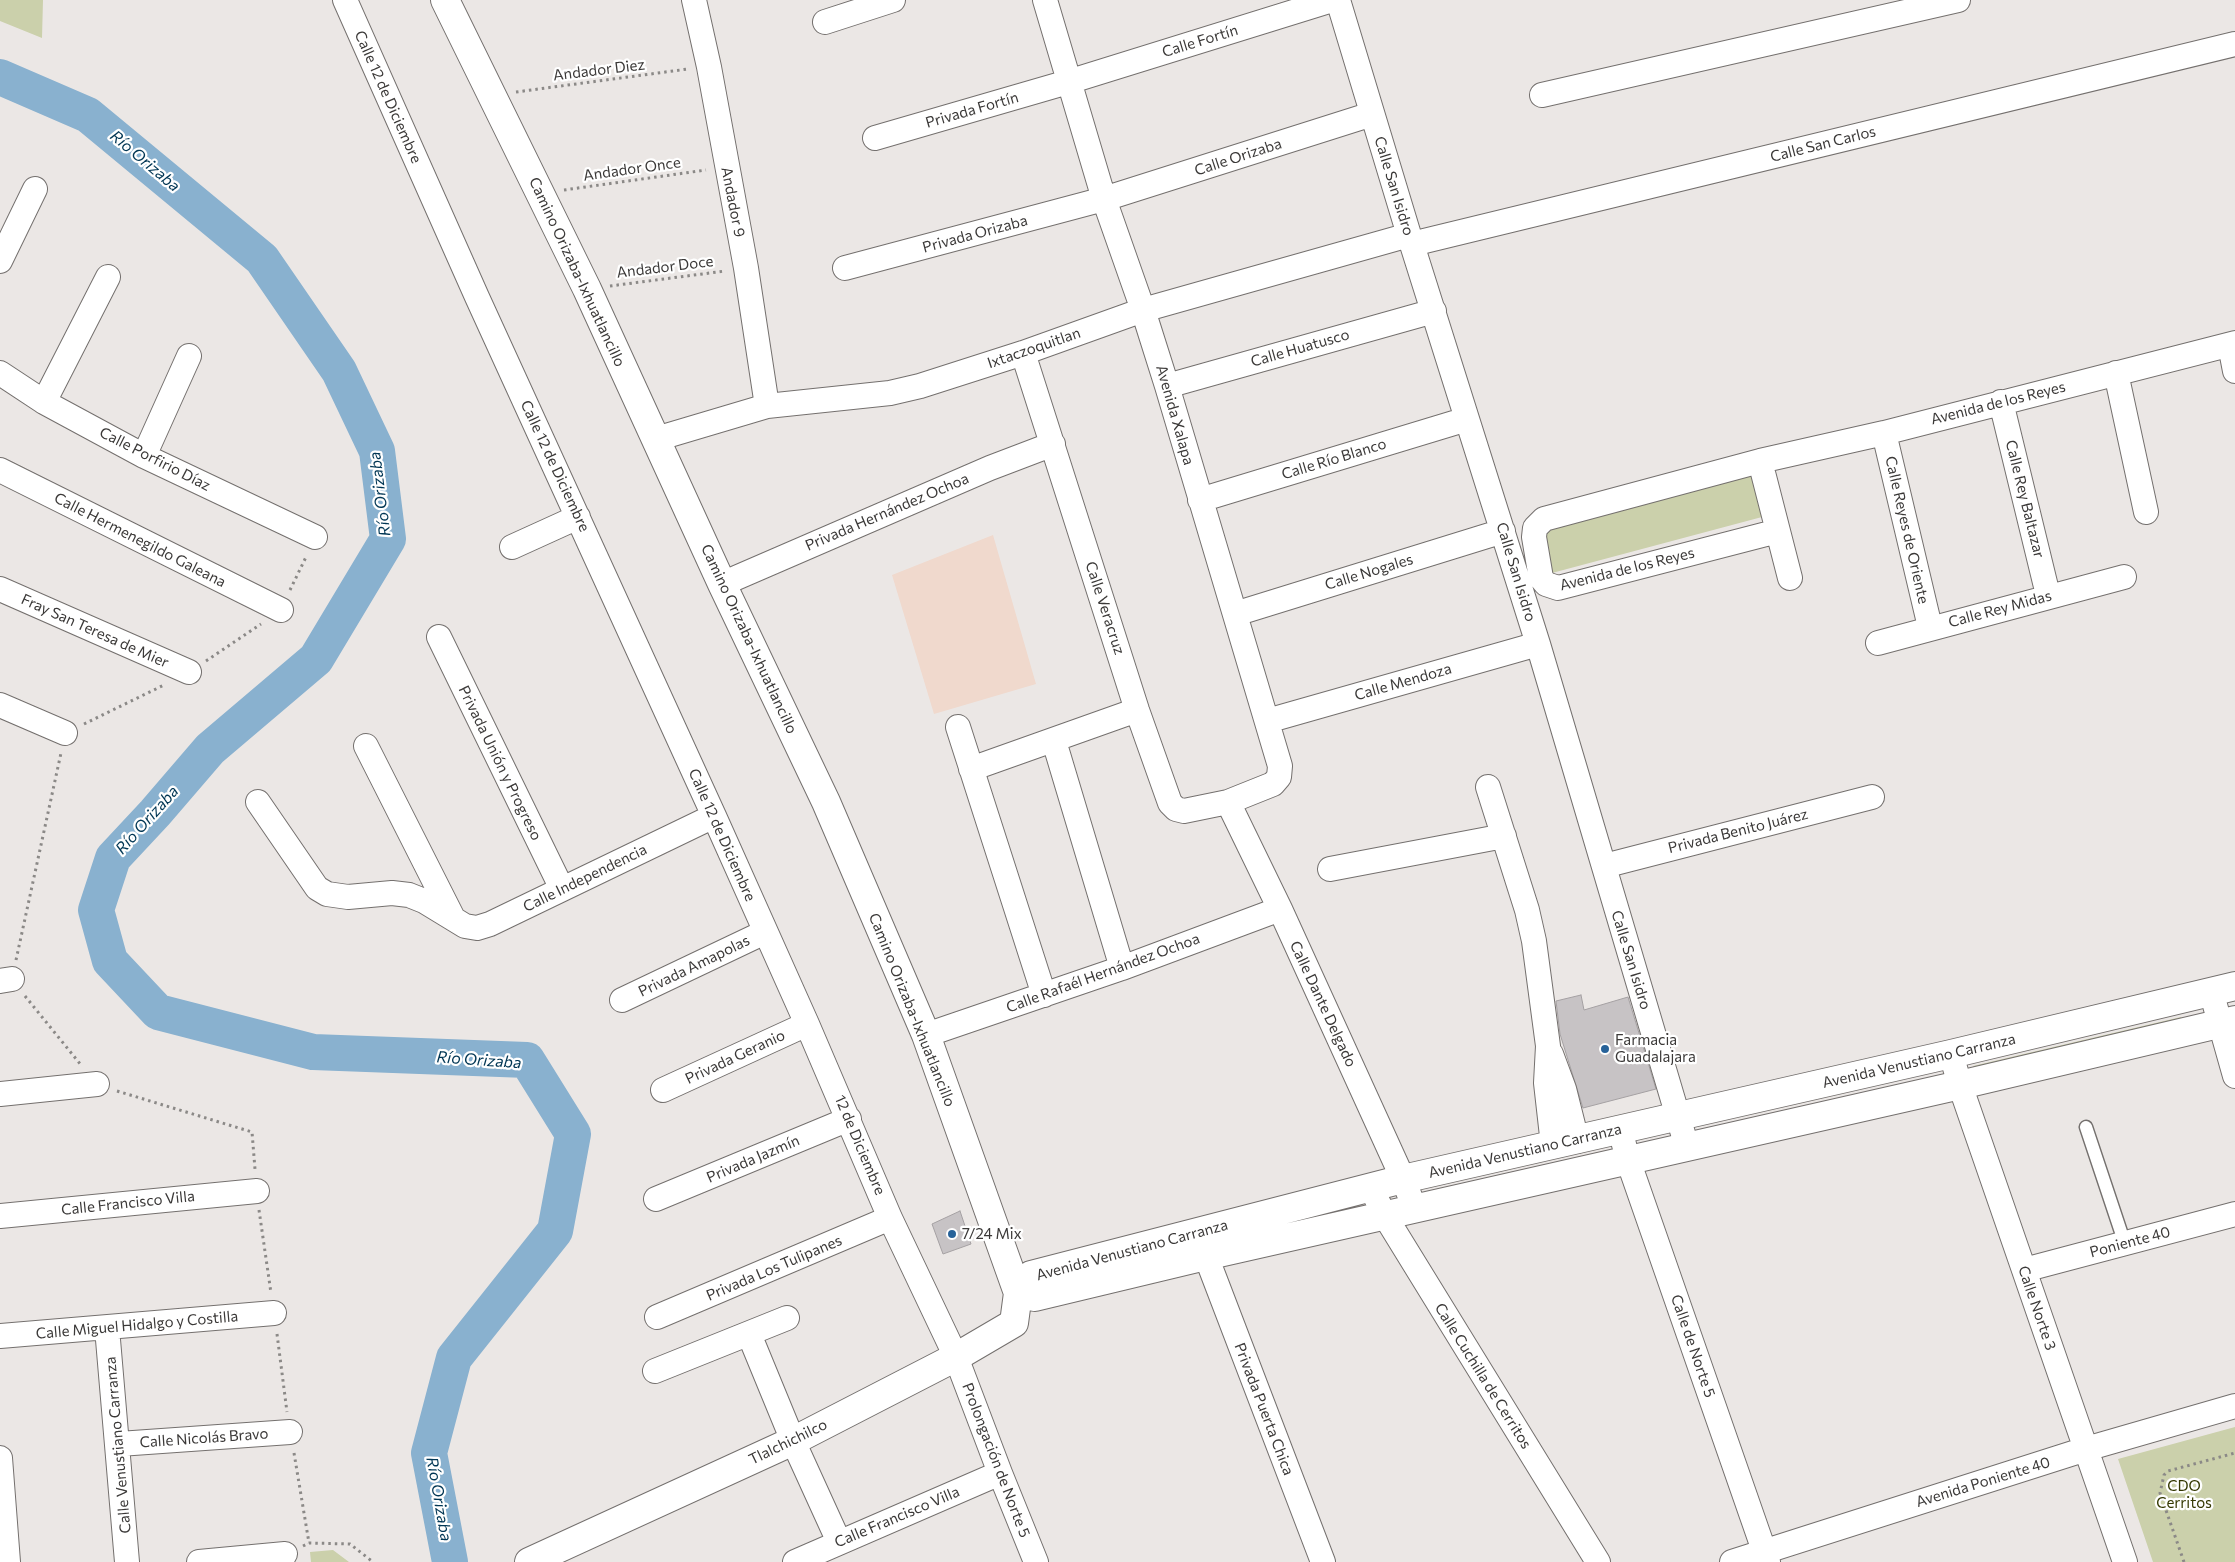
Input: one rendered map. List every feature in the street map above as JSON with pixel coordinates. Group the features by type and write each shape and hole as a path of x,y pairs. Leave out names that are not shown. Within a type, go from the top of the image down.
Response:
{"street":[{"name":"Calle 12 de Diciembre","path":"345,0 473,288 766,932"},
{"name":"Camino Orizaba-Ixhuatlancillo","path":"445,0 587,289 722,584 826,802 926,1035 1018,1293"},
{"name":"Andador 9","path":"694,0 709,67 726,168 746,268 767,406"},
{"path":"825,22 892,0"},
{"name":"Avenida Xalapa","path":"1045,0 1104,199 1143,310 1167,386 1280,766 1279,777 1273,784 1228,802"},
{"name":"Calle Fortín","path":"1068,82 1332,0"},
{"name":"Calle San Isidro","path":"1338,0 1410,239 1538,644 1687,1147"},
{"path":"1542,95 1958,0"},
{"name":"Calle San Carlos","path":"1410,239 2235,44"},
{"name":"Privada Fortín","path":"875,138 1068,82"},
{"name":"Calle Orizaba","path":"1104,199 1372,114"},
{"path":"0,261 35,189"},
{"name":"Privada Orizaba","path":"845,268 1104,199"},
{"name":"Ixtaczoquitlan","path":"656,439 767,406 890,393 920,386 1022,353 1143,310 1410,239"},
{"path":"44,402 108,278"},
{"name":"Calle Huatusco","path":"1167,386 1434,311"},
{"path":"2232,344 2235,371"},
{"name":"Avenida de los Reyes","path":"1778,531 1565,588 1552,588 1542,578 1534,537 1535,528 1544,519 1760,461 1884,432 2232,344"},
{"name":"Calle Veracruz","path":"1022,353 1053,444 1137,710 1174,808 1184,811 1228,802"},
{"path":"144,456 189,356"},
{"name":"Calle Porfirio Díaz","path":"0,373 44,402 144,456 315,537"},
{"path":"2116,373 2146,512"},
{"name":"Calle Rey Baltazar","path":"2001,402 2048,595"},
{"name":"Calle Río Blanco","path":"1200,500 1467,418"},
{"name":"Calle Reyes de Oriente","path":"1884,432 1930,628"},
{"name":"Privada Hernández Ochoa","path":"722,584 990,468 1053,444"},
{"path":"1760,461 1790,578"},
{"name":"Calle Hermenegildo Galeana","path":"0,470 281,610"},
{"path":"512,548 578,517"},
{"name":"Calle Nogales","path":"1235,614 1503,531"},
{"name":"Calle Rey Midas","path":"1878,643 2048,595 2124,576"},
{"name":"Fray San Teresa de Mier","path":"0,589 189,672"},
{"name":"Privada Unión y Progreso","path":"439,637 562,889"},
{"name":"Calle Mendoza","path":"1267,721 1538,644"},
{"path":"0,705 65,733"},
{"path":"971,770 1137,710"},
{"path":"958,728 1044,995"},
{"path":"1054,741 1122,968"},
{"path":"366,746 454,920"},
{"path":"1488,787 1527,910 1534,941 1548,1046 1564,1089 1565,1143"},
{"name":"Privada Benito Juárez","path":"1604,866 1872,797"},
{"name":"Calle Independencia","path":"258,802 317,888 327,894 343,897 392,893 409,895 424,901 465,926 477,928 490,924 714,816"},
{"name":"Calle Dante Delgado","path":"1228,802 1280,909 1404,1179 1415,1208"},
{"path":"1330,869 1504,836"},
{"name":"Calle Rafaél Hernández Ochoa","path":"926,1035 1122,968 1280,909"},
{"name":"Privada Amapolas","path":"622,1000 766,932"},
{"name":"12 de Diciembre","path":"766,932 849,1119 890,1218 956,1357"},
{"path":"2223,989 2235,1076"},
{"name":"Avenida Venustiano Carranza","path":"2223,989 1951,1054 1404,1179 1031,1275 1018,1293 1035,1297 1415,1208 1960,1085 2227,1021"},
{"name":"Privada Geranio","path":"663,1090 807,1024"},
{"name":"Calle Norte 3","path":"1951,1054 1960,1085 2125,1562"},
{"path":"0,1094 97,1084"},
{"name":"Privada Jazmín","path":"656,1199 849,1119"},
{"name":"Calle de Norte 5","path":"1620,1129 1628,1160 1766,1556"},
{"name":"Calle Cuchilla de Cerritos","path":"1370,1188 1385,1216 1598,1562"},
{"name":"Calle Francisco Villa","path":"0,1216 257,1191"},
{"name":"Poniente 40","path":"2024,1270 2235,1214"},
{"name":"Privada Los Tulipanes","path":"657,1317 890,1218"},
{"name":"Privada Puerta Chica","path":"1206,1256 1323,1562"},
{"name":"Tlalchichilco","path":"534,1561 793,1441 956,1357 1014,1323 1018,1293"},
{"name":"Calle Miguel Hidalgo y Costilla","path":"0,1336 274,1313"},
{"path":"655,1371 787,1318"},
{"name":"Calle Venustiano Carranza","path":"108,1328 128,1562"},
{"path":"749,1334 793,1441 839,1542"},
{"name":"Prolongación de Norte 5","path":"956,1357 1036,1562"},
{"name":"Avenida Poniente 40","path":"1732,1562 1766,1556 2086,1449 2235,1406"},
{"name":"Calle Nicolás Bravo","path":"119,1444 290,1432"},
{"path":"0,1458 8,1562"},
{"name":"Calle Francisco Villa","path":"795,1562 1000,1473"},
{"path":"199,1562 285,1554"}],"lane":[{"path":"2086,1126 2125,1244"}],"path":[{"name":"Andador Diez","path":"492,95 709,67"},
{"name":"Andador Once","path":"540,193 726,168"},
{"name":"Andador Doce","path":"587,289 746,268"},
{"path":"309,1544 290,1432 257,1191 252,1132 97,1084 6,980 65,733 189,672 281,610 315,537"},
{"path":"2184,1562 2160,1493 2164,1476 2168,1472 2235,1453"},
{"path":"285,1554 309,1544 350,1544 373,1562"}],"shaded area":[{"path":"993,535 1036,684 934,714 892,575"}],"green space":[{"path":"0,0 43,0 42,38 0,21"},
{"path":"1751,474 1762,517 1552,573 1540,530"},
{"path":"2181,1017 2182,1021 1974,1070 1973,1066"},
{"name":"CDO Cerritos","path":"2235,1427 2235,1562 2153,1562 2118,1459"},
{"path":"333,1550 349,1562 311,1562 310,1552"}],"building":[{"name":"Farmacia Guadalajara","path":"1581,995 1584,1010 1628,997 1656,1089 1583,1108 1560,1034 1556,1001"},
{"name":"7/24 Mix","path":"960,1211 971,1244 943,1254 932,1224"}],"waterway":[{"name":"Río Orizaba","path":"0,77 88,115 262,259 339,371 377,451 388,539 316,659 210,749 113,858 96,910 110,961 158,1012 313,1052 527,1060 573,1134 555,1231 454,1358 429,1453 450,1562"}],"place":[{"name":"Farmacia Guadalajara","path":"1605,1049"},
{"name":"7/24 Mix","path":"952,1234"}]}
